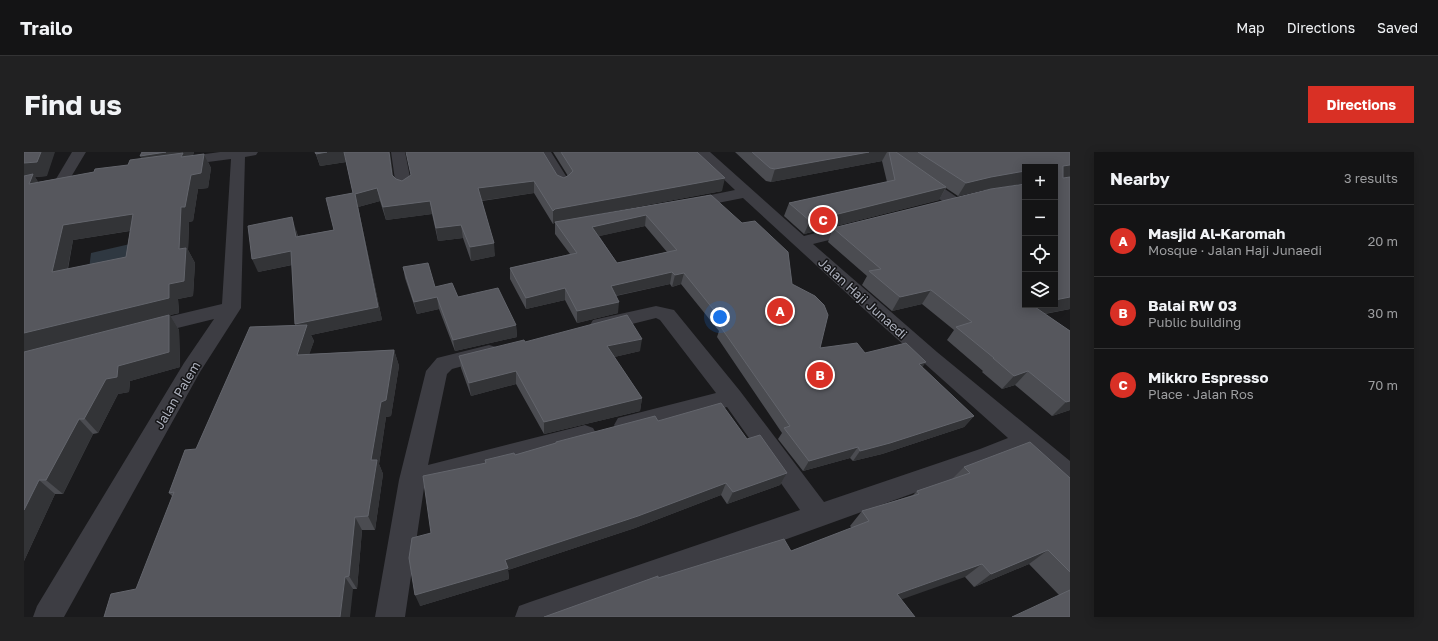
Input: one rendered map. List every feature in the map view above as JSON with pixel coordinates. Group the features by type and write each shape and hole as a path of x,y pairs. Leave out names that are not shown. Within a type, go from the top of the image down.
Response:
{"street":[{"path":"79,152 56,180 83,176"},
{"path":"398,152 404,187"},
{"path":"544,152 562,184"},
{"name":"Jalan Haji Junaedi","path":"702,152 800,242 1070,476"},
{"path":"882,152 962,201 933,208"},
{"path":"127,334 231,308 234,153 166,164"},
{"path":"674,206 746,193"},
{"path":"800,242 874,224"},
{"name":"Jalan Palem","path":"48,617 192,368 231,308"},
{"path":"579,330 656,312 663,313 669,317 732,397 819,516"},
{"path":"390,617 412,480 438,368 449,362 510,347"},
{"path":"412,480 732,397"},
{"path":"530,617 988,456 1027,440"}],"shaded area":[{"path":"130,244 129,268 88,277 91,253"}],"building":[{"path":"24,152 41,152 37,162 24,163"},
{"path":"142,152 166,152 140,156"},
{"path":"315,152 327,152 316,154"},
{"path":"344,152 389,152 392,175 396,179 402,181 411,175 406,152 543,152 557,175 564,178 573,171 561,152 697,152 725,178 555,209 553,211 534,181 478,188 494,243 470,247 461,225 436,228 430,201 383,207 377,188 355,194 378,307 295,324 291,251 252,259 248,226 292,217 296,237 334,230 326,198 353,193"},
{"path":"752,152 869,152 775,169 770,168"},
{"path":"889,152 896,152 946,187 810,221 789,203 895,180"},
{"path":"918,152 1070,152 1070,165 1063,166 1063,178 1070,177 1070,297 1058,299 1058,164 1022,164 1022,172 966,183"},
{"path":"183,153 181,157 204,154 201,173 191,175 185,207 181,207 179,249 186,248 184,281 169,284 169,298 24,333 24,176 33,174 29,184 94,172 95,169 128,165 130,160","holes":["133,214 126,257 52,272 63,225"]},
{"path":"1022,184 1022,308 1036,308 1070,331 1070,401 1066,402 1028,371 1014,376 956,327 972,322 931,290 900,297 869,271 881,269 833,228 991,189"},
{"path":"711,195 742,223 755,221 788,252 792,284 815,296 824,305 828,315 820,348 857,343 865,353 906,343 926,362 919,364 974,416 890,443 860,451 858,447 809,461 784,428 790,426 720,326 726,325 684,273 675,275 672,272 611,286 619,302 577,311 565,288 526,298 510,268 577,253 555,222","holes":["646,215 677,250 617,263 592,227"]},
{"path":"428,263 435,287 452,283 458,297 498,288 516,325 453,340 437,297 414,302 403,267"},
{"path":"169,315 169,352 118,366 117,377 106,379 84,419 79,419 46,480 39,480 24,510 24,352"},
{"path":"627,315 642,339 607,346 642,398 544,422 516,371 469,383 459,356 524,340 525,342"},
{"path":"307,325 297,355 394,350 386,400 381,402 371,460 377,460 368,516 355,517 349,576 345,577 340,617 104,617 111,594 136,589 174,492 169,493 185,450 196,449 250,327"},
{"path":"721,403 747,439 760,435 787,473 733,492 726,483 638,516 505,560 508,568 415,595 409,558 412,538 431,533 423,476 486,463 485,460 514,453 515,455 556,442 655,416 658,421"},
{"path":"1030,442 1070,478 1070,572 1048,550 991,574 982,564 897,594 915,617 544,617 658,576 658,578 784,539 791,551 869,521 862,511 919,494 917,491 970,473 964,467"},
{"path":"1070,590 1070,617 1012,617"}],"place":[{"name":"Mikkro Espresso","path":"823,220"},
{"name":"Masjid Al-Karomah","path":"780,311"},
{"name":"Balai RW 03","path":"820,375"}]}
